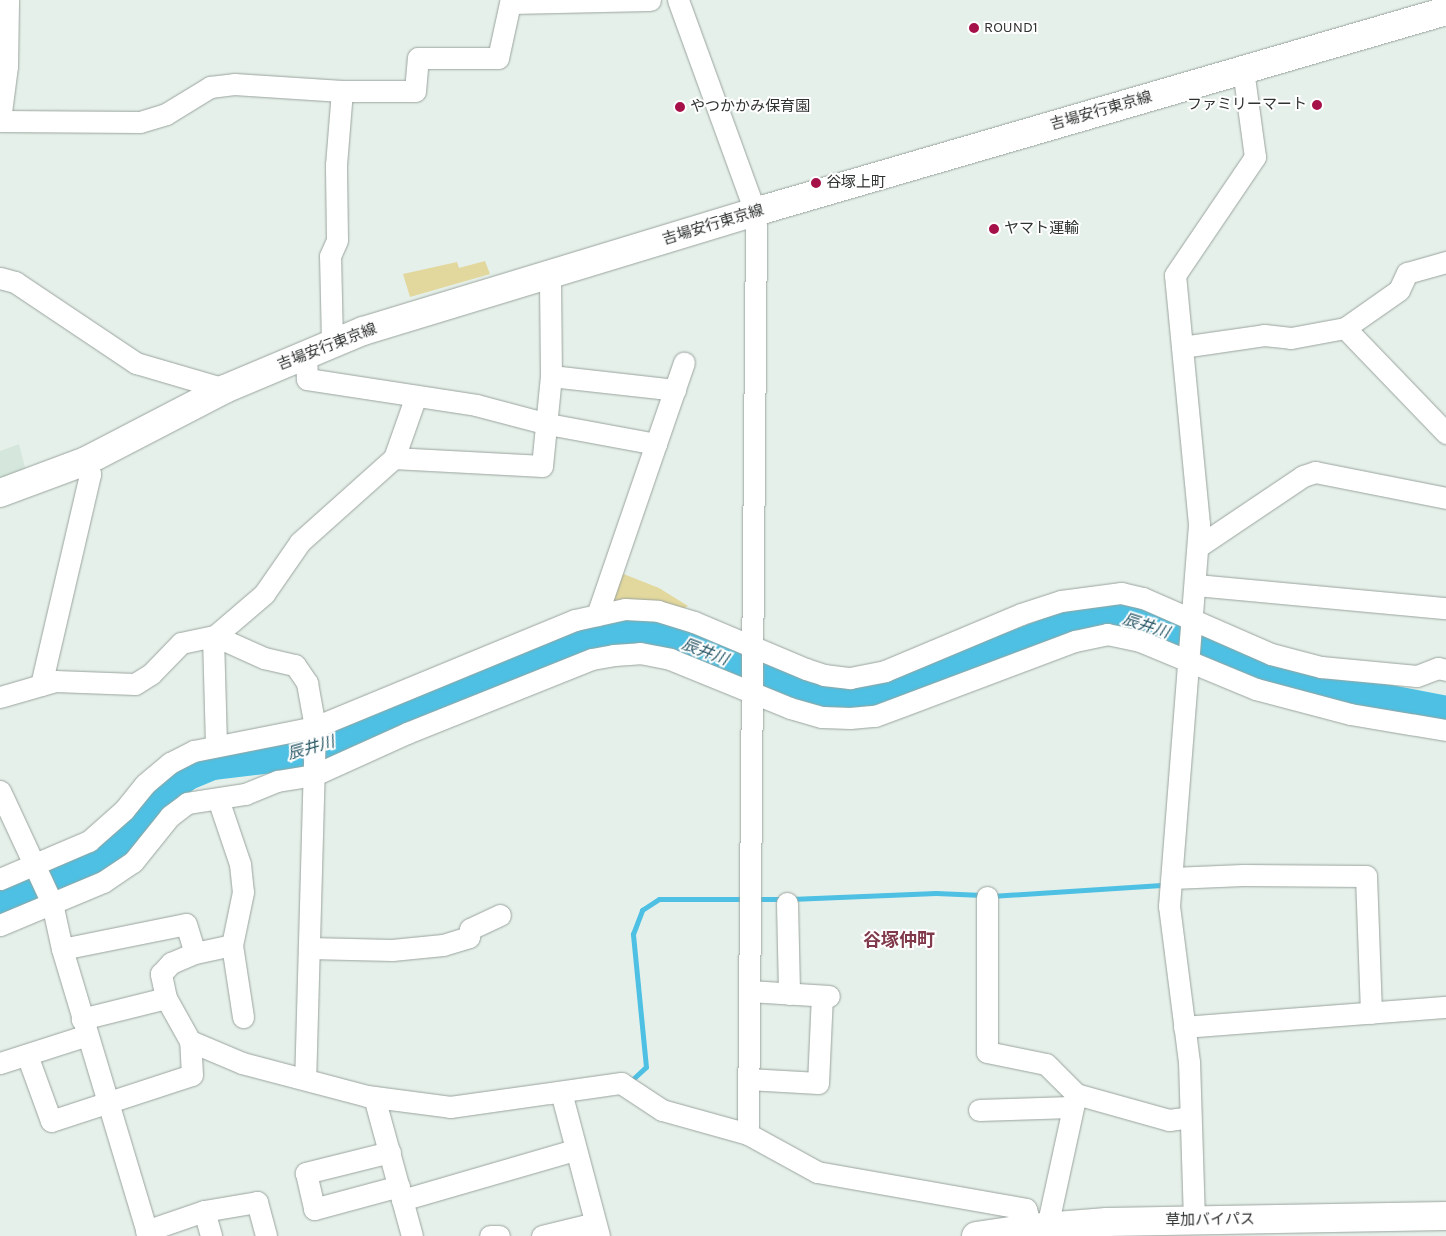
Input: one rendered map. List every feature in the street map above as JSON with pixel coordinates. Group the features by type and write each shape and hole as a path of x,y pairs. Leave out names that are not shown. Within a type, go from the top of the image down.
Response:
{"main road":[{"name":"吉場安行東京線","path":"0,493 86,461 225,389 332,342 754,212 1446,11"},
{"name":"草加バイパス","path":"976,1236 1039,1227 1194,1220 1446,1216"},
{"path":"1294,1236 1446,1234"}],"street":[{"path":"8,0 7,66 0,121 140,122 166,114 210,87 234,84 342,91 415,91 418,58 498,58 510,2 650,0"},
{"path":"678,0 754,212 757,271 748,1134"},
{"path":"1443,0 1446,5"},
{"path":"1194,1220 1189,1062 1170,906 1199,546 1199,524 1175,275 1255,157 1243,69"},
{"path":"332,342 330,256 337,240 336,165 342,91"},
{"path":"1182,347 1264,335 1291,338 1345,328 1400,290 1407,273 1446,262"},
{"path":"394,458 542,466 548,424 551,376 550,274"},
{"path":"0,278 15,282 136,363 225,389"},
{"path":"1345,328 1446,433"},
{"path":"306,353 307,379 476,405 548,424 656,444"},
{"path":"597,615 684,363"},
{"path":"551,376 675,390"},
{"path":"0,697 55,681 135,684 151,674 181,643 214,637 264,594 300,542 394,458 416,396"},
{"path":"41,685 87,491 90,474 86,461"},
{"path":"1199,546 1303,476 1315,472 1446,498"},
{"path":"1196,585 1446,608"},
{"path":"0,879 37,866 104,831 145,784 170,763 194,751 315,731 467,663 575,620 625,610 658,611 815,672 850,678 885,671 1021,614 1061,601 1120,594 1142,598 1271,654 1321,667 1417,676 1438,668 1446,670"},
{"path":"0,925 51,900 103,882 133,862 170,816 187,803 218,799 259,790 276,781 314,769 552,675 614,655 640,653 670,659 822,717 874,716 1075,641 1107,634 1140,640 1189,657 1256,690 1350,714 1446,730"},
{"path":"214,637 264,658 295,665 307,683 315,731 305,1079"},
{"path":"214,637 216,746"},
{"path":"0,791 37,866 51,900 62,949 147,1234 204,1211 257,1202 266,1236"},
{"path":"218,799 240,864 243,892 232,945 243,1017"},
{"path":"1172,878 1243,875 1366,876 1371,1013"},
{"path":"987,897 987,1052 1046,1064 1073,1100"},
{"path":"787,903 790,994"},
{"path":"309,948 392,950 444,945 468,937 470,929 500,915"},
{"path":"62,949 186,924 195,953"},
{"path":"27,1055 51,1121 192,1075 190,1041 166,998 161,974 171,963 195,953 232,945"},
{"path":"748,1079 818,1083 826,996 749,992"},
{"path":"0,1063 27,1055 85,1027 166,998"},
{"path":"1184,1027 1446,1007"},
{"path":"190,1041 242,1063 374,1097 450,1108 621,1083 662,1110 748,1134 817,1172 1026,1209 1039,1227"},
{"path":"542,1236 597,1230 574,1150 561,1092"},
{"path":"374,1097 412,1236"},
{"path":"979,1110 1073,1100 1169,1120 1190,1117"},
{"path":"1039,1227 1073,1100"},
{"path":"390,1152 306,1173 314,1209 400,1193 574,1150"},
{"path":"204,1211 211,1236"},
{"path":"490,1236 499,1236"}],"shaded area":[{"path":"485,261 490,274 410,297 403,274 457,262 459,268"},
{"path":"19,444 26,471 0,478 0,451"},
{"path":"621,573 659,588 688,606 682,610 609,603"}],"water":[{"path":"48,870 55,888 0,910 0,890"}],"waterway":[{"name":"辰井川","path":"0,900 85,867 114,851 167,791 186,776 212,765 280,757 331,745 493,675 615,632 636,629 656,633 809,691 842,698 886,693 1083,618 1124,615 1296,681 1446,710"},
{"path":"991,896 1162,885"},
{"path":"791,899 936,893 982,895"},
{"path":"634,1078 646,1067 633,934 642,910 659,899 742,899"},
{"path":"761,899 782,899"}],"place":[{"name":"ROUND1","path":"974,28"},
{"name":"ファミリーマート","path":"1317,105"},
{"name":"やつかかみ保育園","path":"680,107"},
{"name":"谷塚上町","path":"816,183"},
{"name":"ヤマト運輸","path":"994,229"}],"district":[{"name":"谷塚仲町","path":"899,940"}]}
